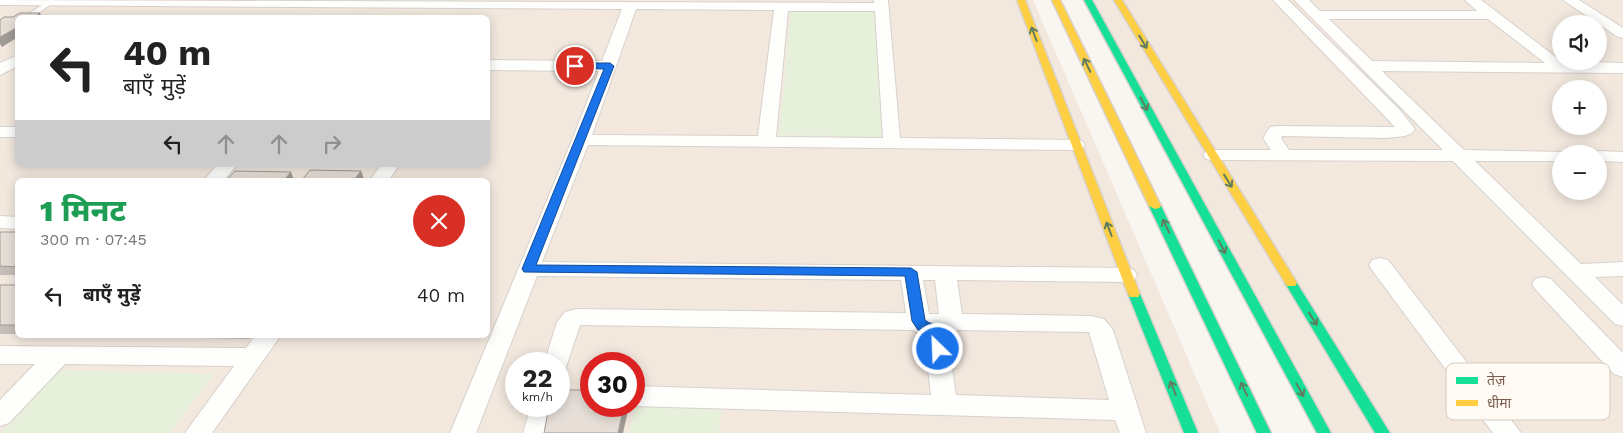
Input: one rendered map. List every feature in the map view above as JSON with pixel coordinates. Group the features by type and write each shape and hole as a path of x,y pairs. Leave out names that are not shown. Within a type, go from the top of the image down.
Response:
{"street":[{"path":"0,0 491,2 782,6 882,4 892,144"},
{"path":"1021,0 1126,274 1192,433"},
{"path":"1056,0 1264,433"},
{"path":"1088,0 1324,433"},
{"path":"1118,0 1382,433"},
{"path":"1280,0 1394,114 1406,129 1399,132 1386,133 1276,132 1272,138 1283,155"},
{"path":"1301,0 1623,318"},
{"path":"1363,0 1380,15"},
{"path":"1472,0 1552,60"},
{"path":"1570,0 1623,34"},
{"path":"86,15 107,1"},
{"path":"222,15 238,2"},
{"path":"463,433 610,66 631,5"},
{"path":"766,143 782,6"},
{"path":"1316,15 1492,15"},
{"path":"0,70 15,61"},
{"path":"490,65 610,66"},
{"path":"1367,66 1552,68"},
{"path":"1607,68 1623,68"},
{"path":"0,132 15,132"},
{"path":"580,140 1076,145"},
{"path":"1212,155 1457,154 1552,156"},
{"path":"1607,156 1623,157"},
{"path":"215,178 226,167"},
{"path":"380,178 389,167"},
{"path":"1380,265 1455,363"},
{"path":"528,269 1126,274"},
{"path":"1576,271 1623,269"},
{"path":"911,272 935,325 945,405"},
{"path":"935,325 945,273"},
{"path":"1542,284 1623,368"},
{"path":"560,352 569,322 576,317 935,325 1090,324 1096,325 1101,330 1129,422 945,405 645,396"},
{"path":"198,433 267,338"},
{"path":"0,355 254,357"},
{"path":"0,416 59,355"},
{"path":"536,433 541,417"},
{"path":"1498,420 1508,433"}],"lane":[{"path":"30,15 53,1"}],"shaded area":[{"path":"0,0 1033,0 1220,433 0,433"},
{"path":"1089,0 1623,0 1623,433 1328,433"}],"green space":[{"path":"791,11 874,12 884,137 779,135"},
{"path":"59,370 214,374 170,433 0,433"},
{"path":"645,402 722,405 719,433 630,433 633,417 645,417"}],"building":[{"path":"20,13 40,13 37,15 16,15"},
{"path":"15,16 15,29 0,37 0,20 4,17"},
{"path":"310,170 361,171 356,178 304,178"},
{"path":"235,171 291,172 286,178 229,178"},
{"path":"0,232 15,232 15,267 0,266"},
{"path":"0,285 15,285 15,325 0,325"},
{"path":"570,390 580,390 580,417 622,417 618,433 544,433 547,417 570,417"}],"traffic: fast":[{"path":"1088,0 1324,433"},
{"path":"1155,206 1264,433"},
{"path":"1291,283 1383,433"},
{"path":"1134,294 1191,433"}],"traffic: slow":[{"path":"1021,0 1134,294"},
{"path":"1056,0 1155,206"},
{"path":"1118,0 1291,283"}],"route":[{"path":"575,66 610,66 528,269 911,272 918,321 922,326 935,331 938,349"}]}
